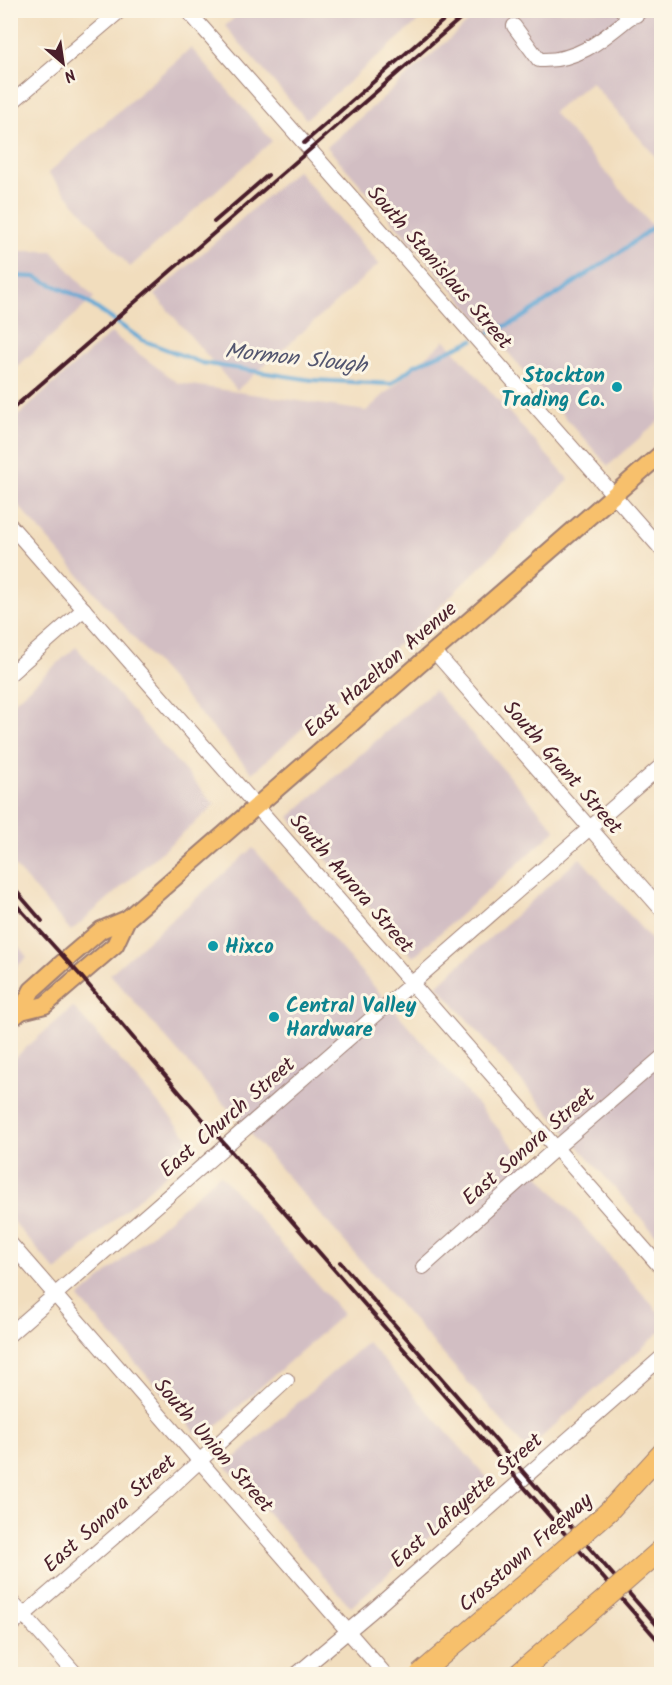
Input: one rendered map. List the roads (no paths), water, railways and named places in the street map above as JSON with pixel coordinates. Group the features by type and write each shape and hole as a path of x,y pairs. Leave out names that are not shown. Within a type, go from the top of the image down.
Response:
{"highway":[{"path":"608,1512 662,1453"},
{"name":"Crosstown Freeway","path":"420,1674 662,1466"},
{"path":"518,1674 662,1549"},
{"path":"605,1599 662,1560"}],"main road":[{"name":"East Hazelton Avenue","path":"16,1016 45,1005 115,945 127,919 662,453"}],"street":[{"path":"10,104 121,10"},
{"name":"South Stanislaus Street","path":"187,10 662,550"},
{"path":"514,26 539,60 555,61 578,53 601,41 631,13"},
{"name":"South Aurora Street","path":"10,525 662,1269"},
{"path":"10,674 84,609"},
{"name":"South Grant Street","path":"434,651 662,910"},
{"name":"East Church Street","path":"10,1334 662,765"},
{"name":"East Sonora Street","path":"423,1267 556,1148 662,1058"},
{"name":"South Union Street","path":"10,1243 385,1674"},
{"name":"East Lafayette Street","path":"297,1674 662,1357"},
{"name":"East Sonora Street","path":"10,1627 200,1461 287,1380"},
{"path":"10,1600 76,1674"}],"waterway":[{"name":"Mormon Slough","path":"480,337 517,321 623,250 662,220"},
{"name":"Mormon Slough","path":"10,276 35,277 80,297 142,340 202,363 312,380 391,384 415,365 473,340"}],"railway":[{"path":"304,143 455,10"},
{"path":"10,411 470,10"},
{"path":"214,222 268,175"},
{"path":"10,884 42,921"},
{"path":"10,898 80,975 180,1093 662,1645"},
{"path":"340,1262 662,1631"}],"place":[{"name":"Stockton Trading Co.","path":"617,387"},
{"name":"Hixco","path":"213,946"},
{"name":"Central Valley Hardware","path":"274,1017"}]}
